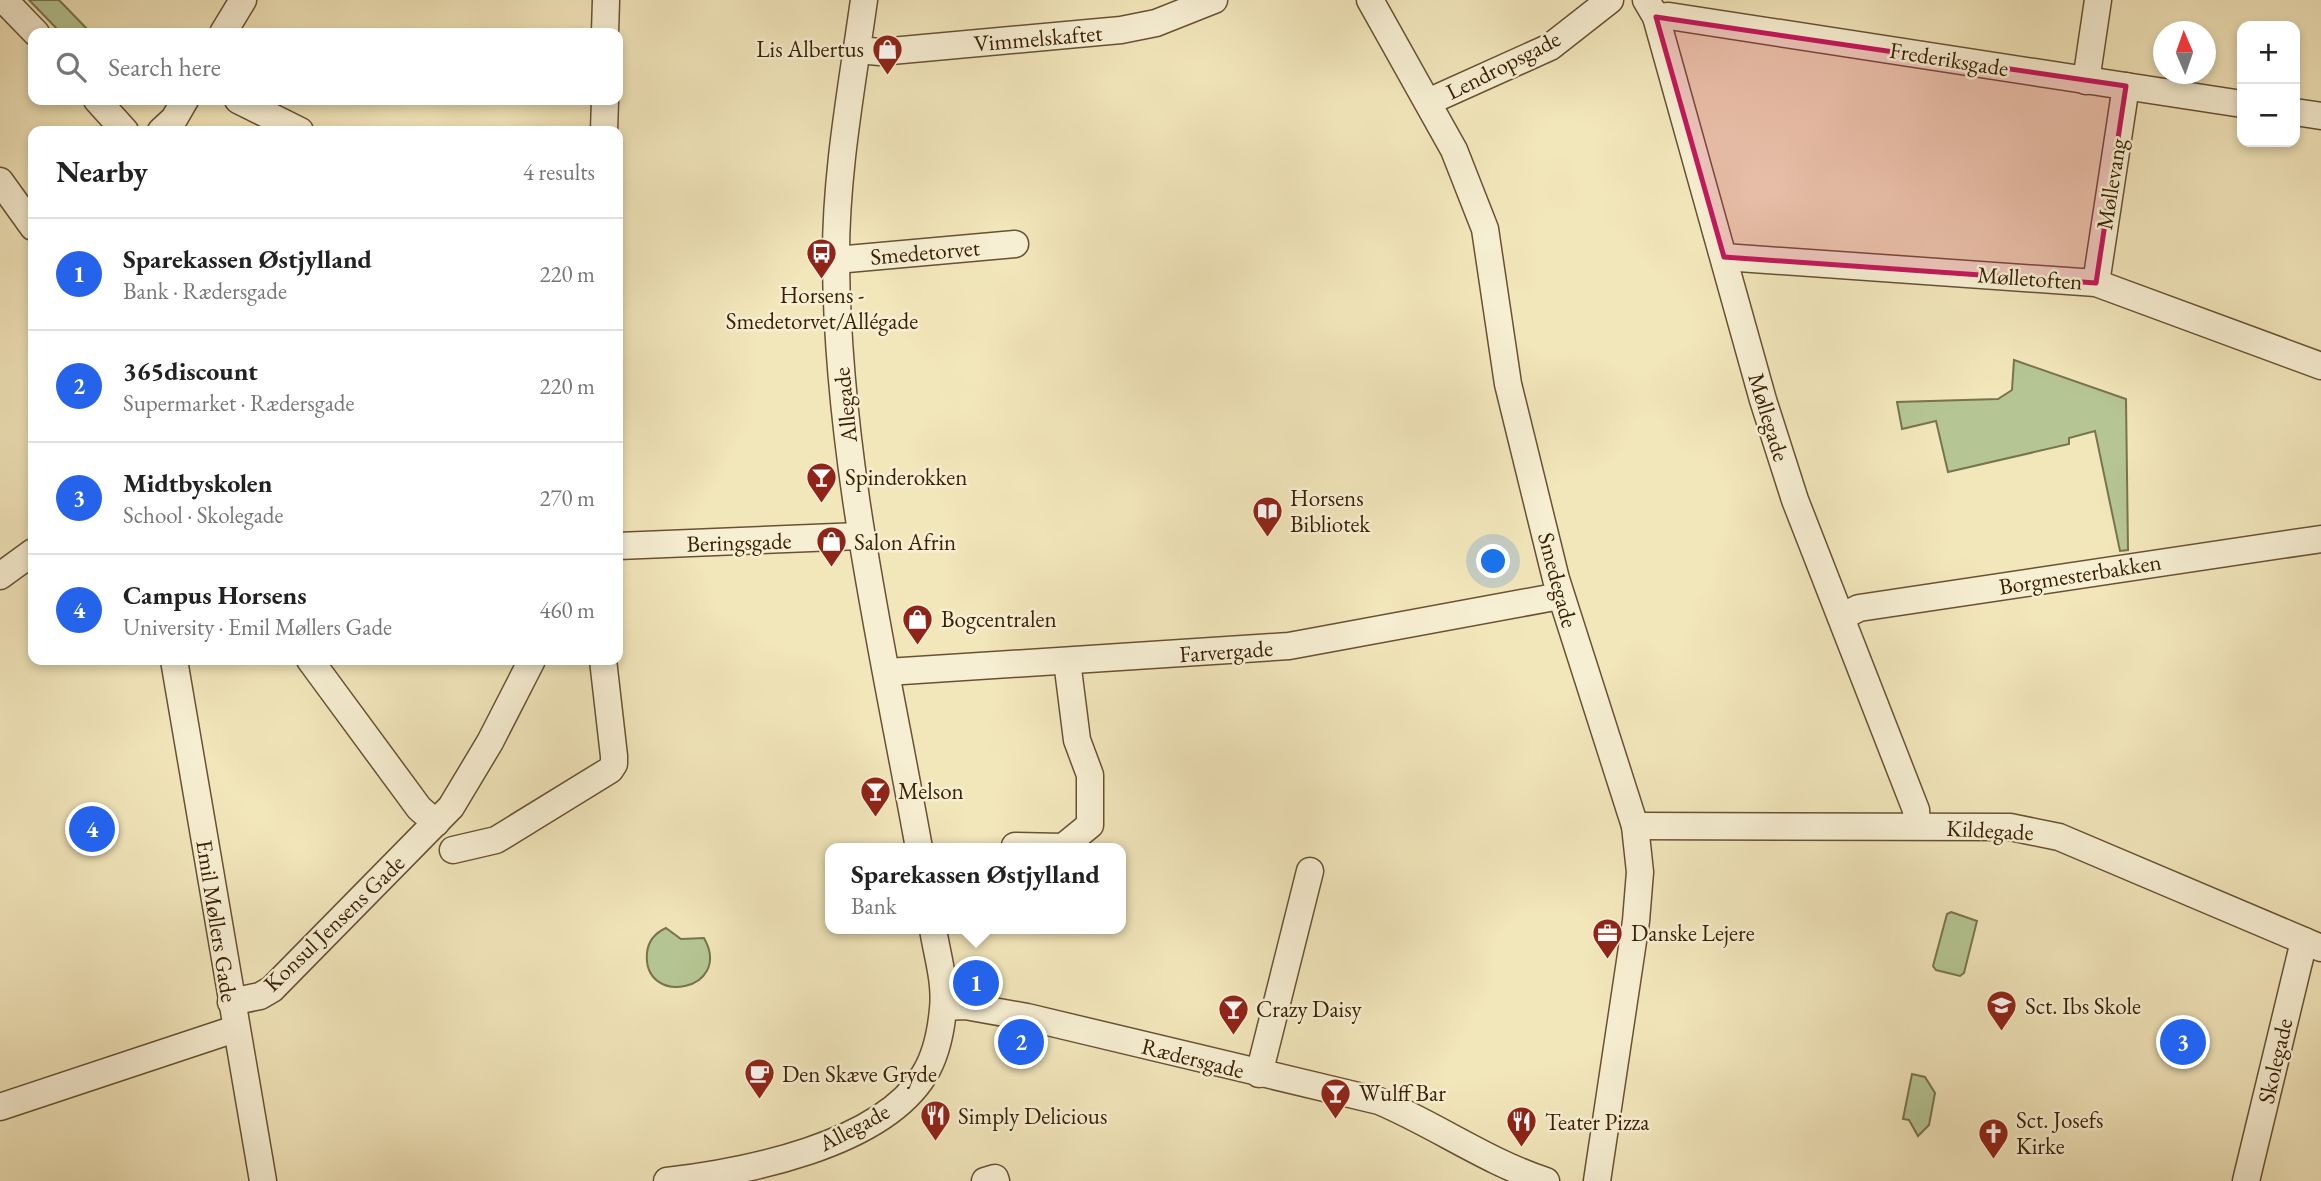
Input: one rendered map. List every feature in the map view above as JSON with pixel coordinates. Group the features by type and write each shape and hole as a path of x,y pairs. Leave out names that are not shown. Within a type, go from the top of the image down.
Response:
{"street":[{"path":"4,0 31,28"},
{"path":"226,28 243,0"},
{"path":"606,0 606,28"},
{"name":"Allegade","path":"864,0 839,192 835,260 839,342 860,536 918,843"},
{"name":"Vimmelskaftet","path":"857,50 880,52 1121,30 1156,23 1214,0"},
{"name":"Smedegade","path":"1370,0 1454,150 1485,229 1508,384 1560,596 1635,826 1640,872 1636,920 1597,1181"},
{"name":"Lendropsgade","path":"1428,102 1550,47 1610,0"},
{"path":"2087,81 2098,0"},
{"name":"Frederiksgade","path":"1651,8 1669,16 2237,103"},
{"name":"Møllegade","path":"1651,8 1763,400 1795,500 1916,810 1917,827"},
{"name":"Møllevang","path":"2096,282 2126,86"},
{"path":"102,105 120,126"},
{"path":"167,126 174,120 182,105"},
{"path":"248,105 290,126"},
{"path":"604,126 605,105"},
{"path":"2300,113 2321,116"},
{"path":"0,181 28,220"},
{"name":"Smedetorvet","path":"835,260 1015,244"},
{"name":"Mølletoften","path":"1724,257 2096,282 2321,366"},
{"name":"Beringsgade","path":"623,546 860,536"},
{"name":"Borgmesterbakken","path":"1841,617 1859,608 2321,540"},
{"path":"0,576 28,556"},
{"name":"Farvergade","path":"887,672 1289,646 1560,596"},
{"path":"1067,661 1077,740 1090,775 1090,825 1068,843"},
{"name":"Emil Møllers Gade","path":"175,665 263,1181"},
{"path":"314,665 433,827"},
{"name":"Konsul Jensens Gade","path":"232,1002 260,996 272,989 451,807 490,742 529,665"},
{"path":"453,850 496,839 610,770 614,764 604,665"},
{"name":"Kildegade","path":"1635,826 2010,827 2059,837 2312,945"},
{"path":"1259,1074 1310,871"},
{"name":"Allegade","path":"667,1181 740,1176 860,1128 902,1101 923,1077 932,1058 944,1007 934,934"},
{"name":"Skolegade","path":"2246,1181 2312,945"},
{"name":"Rædersgade","path":"944,1007 965,1006 1027,1017 1379,1101 1520,1172 1546,1181"},
{"path":"0,1107 235,1029"},
{"path":"985,1181 995,1178 996,1181"}],"highlighted area":[{"path":"1656,17 2126,86 2096,283 1724,257"}],"green space":[{"path":"29,0 59,0 86,28 56,28"},
{"path":"2014,360 2126,399 2128,550 2120,551 2095,431 2069,438 2069,444 1948,472 1936,421 1902,429 1897,402 1998,399 2012,390"},
{"path":"1951,912 1977,921 1964,973 1960,976 1936,970 1933,966 1947,914"},
{"path":"666,928 681,939 704,938 710,956 707,970 698,981 685,986 671,986 658,981 649,970 649,945 655,935"},
{"path":"1912,1074 1925,1077 1935,1093 1929,1125 1918,1136 1909,1120 1903,1119"}],"place":[{"name":"Lis Albertus","path":"887,76"},
{"name":"Horsens - Smedetorvet/Allégade","path":"822,281"},
{"name":"Spinderokken","path":"822,504"},
{"name":"Horsens Bibliotek","path":"1267,538"},
{"name":"Salon Afrin","path":"831,569"},
{"name":"Bogcentralen","path":"918,646"},
{"name":"Melson","path":"875,818"},
{"name":"Campus Horsens","path":"92,829"},
{"name":"Danske Lejere","path":"1608,960"},
{"name":"Sparekassen Østjylland","path":"976,983"},
{"name":"Sct. Ibs Skole","path":"2002,1033"},
{"name":"Crazy Daisy","path":"1233,1036"},
{"name":"365discount","path":"1021,1042"},
{"name":"Midtbyskolen","path":"2183,1042"},
{"name":"Den Skæve Gryde","path":"759,1101"},
{"name":"Wulff Bar","path":"1336,1120"},
{"name":"Simply Delicious","path":"935,1143"},
{"name":"Teater Pizza","path":"1522,1149"},
{"name":"Sct. Josefs Kirke","path":"1993,1160"}]}
